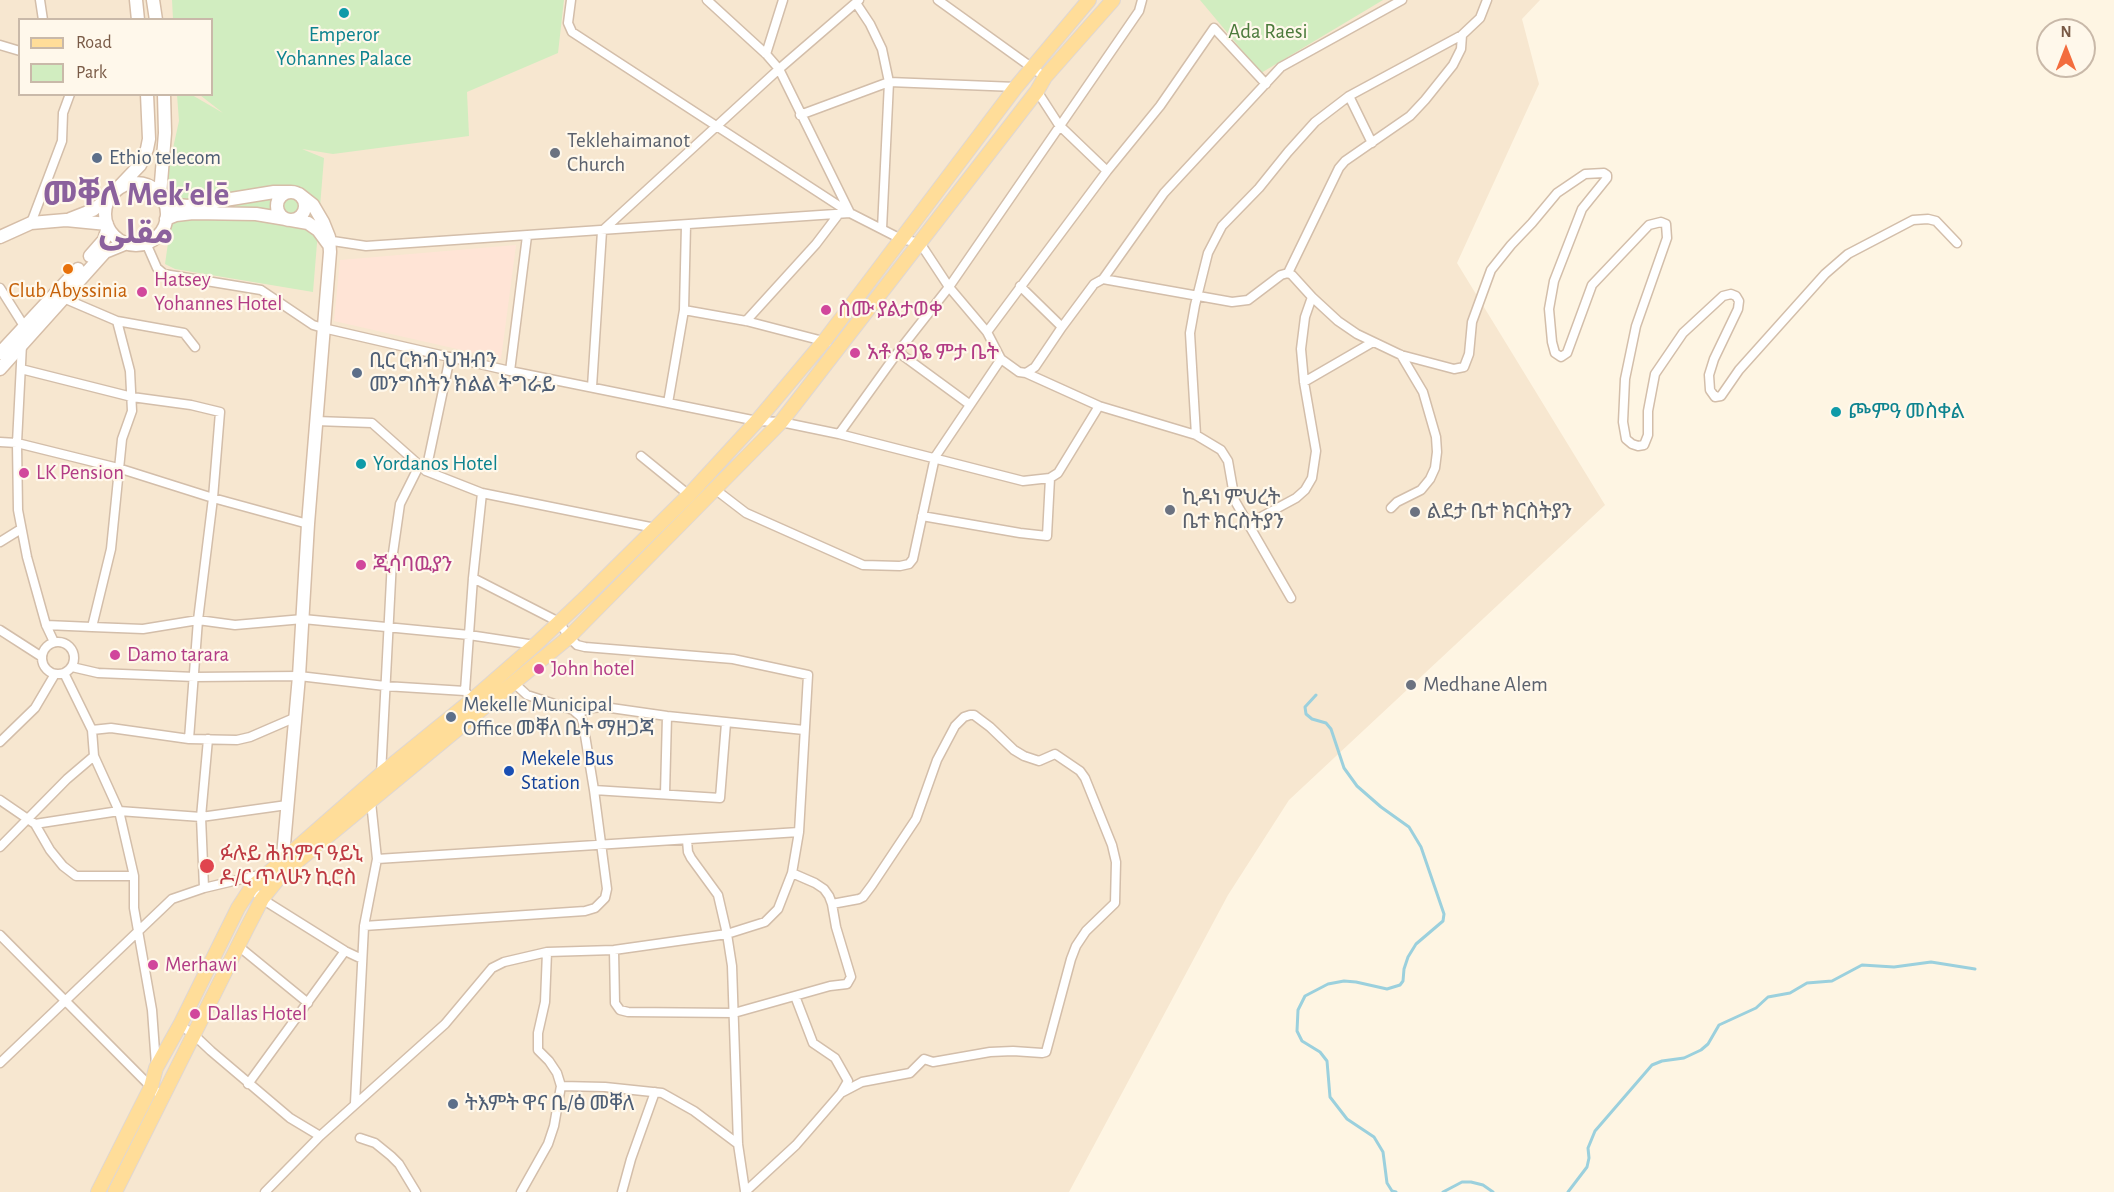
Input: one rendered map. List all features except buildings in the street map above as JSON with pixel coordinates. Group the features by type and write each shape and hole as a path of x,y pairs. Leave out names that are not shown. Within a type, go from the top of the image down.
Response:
{"main road":[{"path":"116,1192 237,945 282,867 381,774 469,696 535,645 689,495 757,421 825,340 1016,87 1089,0"},
{"path":"98,1192 151,1087 156,1068 238,908 251,888 267,873 282,867 371,802 569,638 716,490 781,422 1037,91 1045,77 1112,0"}],"street":[{"path":"40,0 43,18"},
{"path":"136,0 138,18"},
{"path":"153,0 156,18"},
{"path":"571,0 568,23 572,32 850,213 901,239 920,243 949,287 987,332 1001,359 1019,372 1026,373 1099,406 1196,435 1221,450 1228,461 1235,501 1292,598"},
{"path":"707,0 766,54 778,69 850,213"},
{"path":"766,54 783,0"},
{"path":"939,0 1045,77"},
{"path":"839,434 898,352 949,287 1139,11 1142,0"},
{"path":"1026,373 1035,368 1062,327 1094,285 1103,279 1164,193 1281,68 1402,0"},
{"path":"1196,435 1190,333 1208,252 1222,226 1259,188 1315,122 1349,96 1462,36 1480,18 1487,0"},
{"path":"592,387 602,231 778,69 857,1 882,49 889,82 882,229"},
{"path":"987,332 1107,171 1160,106 1214,28 1266,84"},
{"path":"1288,273 1339,168 1345,161 1410,116 1425,100 1453,64 1461,49 1462,36"},
{"path":"0,45 18,50"},
{"path":"800,115 889,82 1016,87"},
{"path":"1037,91 1059,125 1107,171"},
{"path":"31,223 62,141 63,113 69,96"},
{"path":"60,296 106,236 105,209 112,194 140,165 147,149 149,139 147,96"},
{"path":"0,237 31,223 66,220 107,226 116,237 127,243 146,243 157,236 166,219 162,197 164,96"},
{"path":"1349,96 1372,143"},
{"path":"1103,279 1232,302 1248,300 1281,275 1288,273 1338,321 1373,342 1401,355 1454,369 1464,368 1472,322 1491,270 1510,245 1557,193 1585,174 1604,173 1607,178 1582,209 1554,281 1549,309 1552,342 1555,353 1561,357 1568,353 1593,285 1649,225 1661,222 1666,224 1666,238 1636,327 1625,379 1623,422 1626,439 1638,446 1644,445 1648,435 1648,411 1655,374 1683,333 1722,296 1731,294 1739,301 1738,309 1714,359 1709,375 1710,390 1715,397 1721,396 1746,362 1825,274 1848,254 1913,220 1936,221 1957,243"},
{"path":"66,220 93,210 125,185 138,183 150,186 162,197 177,205 188,206 274,192 295,193 306,198 317,211 327,230 329,242 303,620 282,867"},
{"path":"295,193 304,200 305,210 301,216 289,219 279,212 278,202 282,196 295,193"},
{"path":"166,219 193,213 256,214 308,223 329,242 366,246 850,213"},
{"path":"746,321 816,244 837,215"},
{"path":"668,403 684,310 687,225"},
{"path":"510,371 527,236"},
{"path":"0,353 30,328 105,252 127,243"},
{"path":"146,243 157,268 164,274 261,290 313,325 323,328 510,371 757,421 781,422 839,434 1023,481 1050,478 1058,473 1099,406"},
{"path":"1020,286 1062,327"},
{"path":"0,288 30,328"},
{"path":"60,296 117,321 177,330 184,333 195,346"},
{"path":"1248,524 1296,498 1305,490 1312,478 1316,451 1304,382 1301,349 1305,317 1312,297"},
{"path":"684,310 746,321 825,340 838,351"},
{"path":"92,627 113,538 122,439 132,411 130,371 117,321"},
{"path":"0,369 21,347 30,328"},
{"path":"1304,382 1373,342"},
{"path":"21,347 17,443 18,510 27,557 46,625 54,642"},
{"path":"898,352 969,404"},
{"path":"1391,508 1397,502 1421,490 1435,468 1437,452 1436,437 1423,392 1401,355"},
{"path":"381,774 392,560 400,504 423,469 450,357"},
{"path":"716,490 746,513 863,565 900,566 909,564 913,559 935,457 1001,359"},
{"path":"21,369 132,397 191,405 220,412 213,498 198,620 189,739"},
{"path":"316,421 372,423 423,469 482,493 656,528"},
{"path":"0,442 17,443 118,468 213,498 308,524"},
{"path":"641,456 689,495"},
{"path":"922,516 1047,536 1050,478"},
{"path":"482,493 469,635 469,696 482,711"},
{"path":"0,542 21,529"},
{"path":"265,1192 355,1103 445,1024 492,968 504,962 547,952 614,950 727,934 765,922 778,909 792,873 799,832 808,675 733,659 595,650 577,645 569,638 559,622 473,578"},
{"path":"46,625 143,629 198,620 236,625 303,620 469,635 535,645"},
{"path":"2,633 42,657"},
{"path":"72,667 74,654 70,647 63,642 54,642 46,648 42,657 45,668 60,674 92,730 94,756 119,811 134,876 134,908 152,1010 156,1068"},
{"path":"0,742 35,708 60,674 72,667 98,674 195,677 299,676 469,696"},
{"path":"364,926 585,911 595,908 605,898 607,889 583,723 577,713 567,707 527,694 515,684"},
{"path":"577,713 604,707 726,723 804,730"},
{"path":"832,904 859,899 872,885 916,819 938,760 955,726 964,717 970,715 974,715 990,727 1014,750 1024,756 1039,761 1055,754 1080,771 1112,844 1116,862 1115,903 1086,931 1076,946 1046,1052 990,1052 933,1062 924,1059 910,1073 862,1082 841,1093"},
{"path":"665,794 667,716"},
{"path":"92,730 111,728 189,739 237,740 250,737 294,718"},
{"path":"594,790 720,798 726,723"},
{"path":"204,888 201,818 208,739"},
{"path":"0,847 31,822 67,779 94,756"},
{"path":"0,800 31,822 63,866 76,876 134,876"},
{"path":"355,1103 364,926 377,859 371,802"},
{"path":"31,822 119,811 201,818 287,805"},
{"path":"377,859 799,832"},
{"path":"687,840 691,858 718,895 727,934 732,966 738,1144 745,1192"},
{"path":"0,1063 172,899 204,888 267,873"},
{"path":"614,950 615,1003 620,1010 628,1012 734,1013 850,982 851,977 836,927 832,904 824,890 815,883 792,873"},
{"path":"251,888 262,899 345,951 362,959"},
{"path":"0,935 162,1097"},
{"path":"237,945 308,1004"},
{"path":"248,1084 345,951"},
{"path":"521,1192 548,1144 554,1126 561,1086 549,1060 538,1050 538,1033 545,1002 547,952"},
{"path":"745,1192 796,1145 841,1093 848,1081 835,1058 813,1043 795,996"},
{"path":"180,1025 194,1034 248,1084 290,1118 320,1136"},
{"path":"561,1086 605,1087 655,1092 678,1101 694,1111 738,1144"},
{"path":"622,1192 655,1092"},
{"path":"360,1138 375,1143 391,1156 399,1164 416,1192"}],"shaded area":[{"path":"0,0 1540,0 1522,19 1539,84 1457,263 1605,505 1289,800 1228,895 1069,1192 0,1192"},
{"path":"516,245 501,359 334,321 340,260"}],"green space":[{"path":"172,0 564,0 558,53 467,92 469,136 333,154 302,149 324,158 313,292 175,269 165,264 170,229 176,215 175,198 168,184 168,171 179,121 177,96 194,96 223,113 201,96 213,96 213,18 173,18"},
{"name":"Ada Raesi","path":"1200,0 1383,0 1261,73"}],"waterway":[{"path":"1316,695 1305,707 1306,714 1312,719 1326,723 1331,729 1344,768 1357,786 1409,827 1421,847 1444,914 1443,921 1416,944 1408,957 1400,985 1387,989 1356,982 1344,981 1328,984 1305,996 1298,1010 1297,1031 1302,1041 1320,1052 1327,1061 1330,1097 1347,1119 1374,1137 1383,1152 1387,1183 1392,1191 1396,1192"},
{"path":"1568,1192 1587,1167 1588,1148 1595,1131 1652,1065 1684,1058 1701,1050 1708,1044 1719,1025 1756,1008 1768,997 1790,993 1807,983 1832,981 1862,965 1894,967 1931,962 1975,969"},
{"path":"1443,1192 1462,1182 1483,1185 1493,1192"}],"place":[{"name":"Emperor Yohannes Palace","path":"344,13"},
{"name":"Teklehaimanot Church","path":"555,153"},
{"name":"Ethio telecom","path":"97,158"},
{"name":"Club Abyssinia","path":"68,269"},
{"name":"Hatsey Yohannes Hotel","path":"142,292"},
{"name":"ስሙ ያልታወቀ","path":"826,310"},
{"name":"አቶ ጸጋዬ ምታ ቤት","path":"855,353"},
{"name":"ቢር ርክብ ህዝብን መንግስትን ክልል ትግራይ","path":"357,373"},
{"name":"ጮምዓ መስቀል","path":"1836,412"},
{"name":"Yordanos Hotel","path":"361,464"},
{"name":"LK Pension","path":"24,473"},
{"name":"ኪዳነ ምህረት ቤተ ክርስትያን","path":"1170,510"},
{"name":"ልደታ ቤተ ክርስትያን","path":"1415,512"},
{"name":"ጂሳባዉያን","path":"361,565"},
{"name":"Damo tarara","path":"115,655"},
{"name":"John hotel","path":"539,669"},
{"name":"Medhane Alem","path":"1411,685"},
{"name":"Mekelle Municipal Office መቐለ ቤት ማዘጋጃ","path":"451,717"},
{"name":"Mekele Bus Station","path":"509,771"},
{"name":"ፉሉይ ሕክምና ዓይኒ ዶ/ር ጥላሁን ኪሮስ","path":"207,866"},
{"name":"Merhawi","path":"153,965"},
{"name":"Dallas Hotel","path":"195,1014"},
{"name":"ትእምት ዋና ቤ/ፅ መቐለ","path":"453,1104"}],"district":[{"name":"መቐለ Mek'elē مقلى","path":"136,214"}]}
